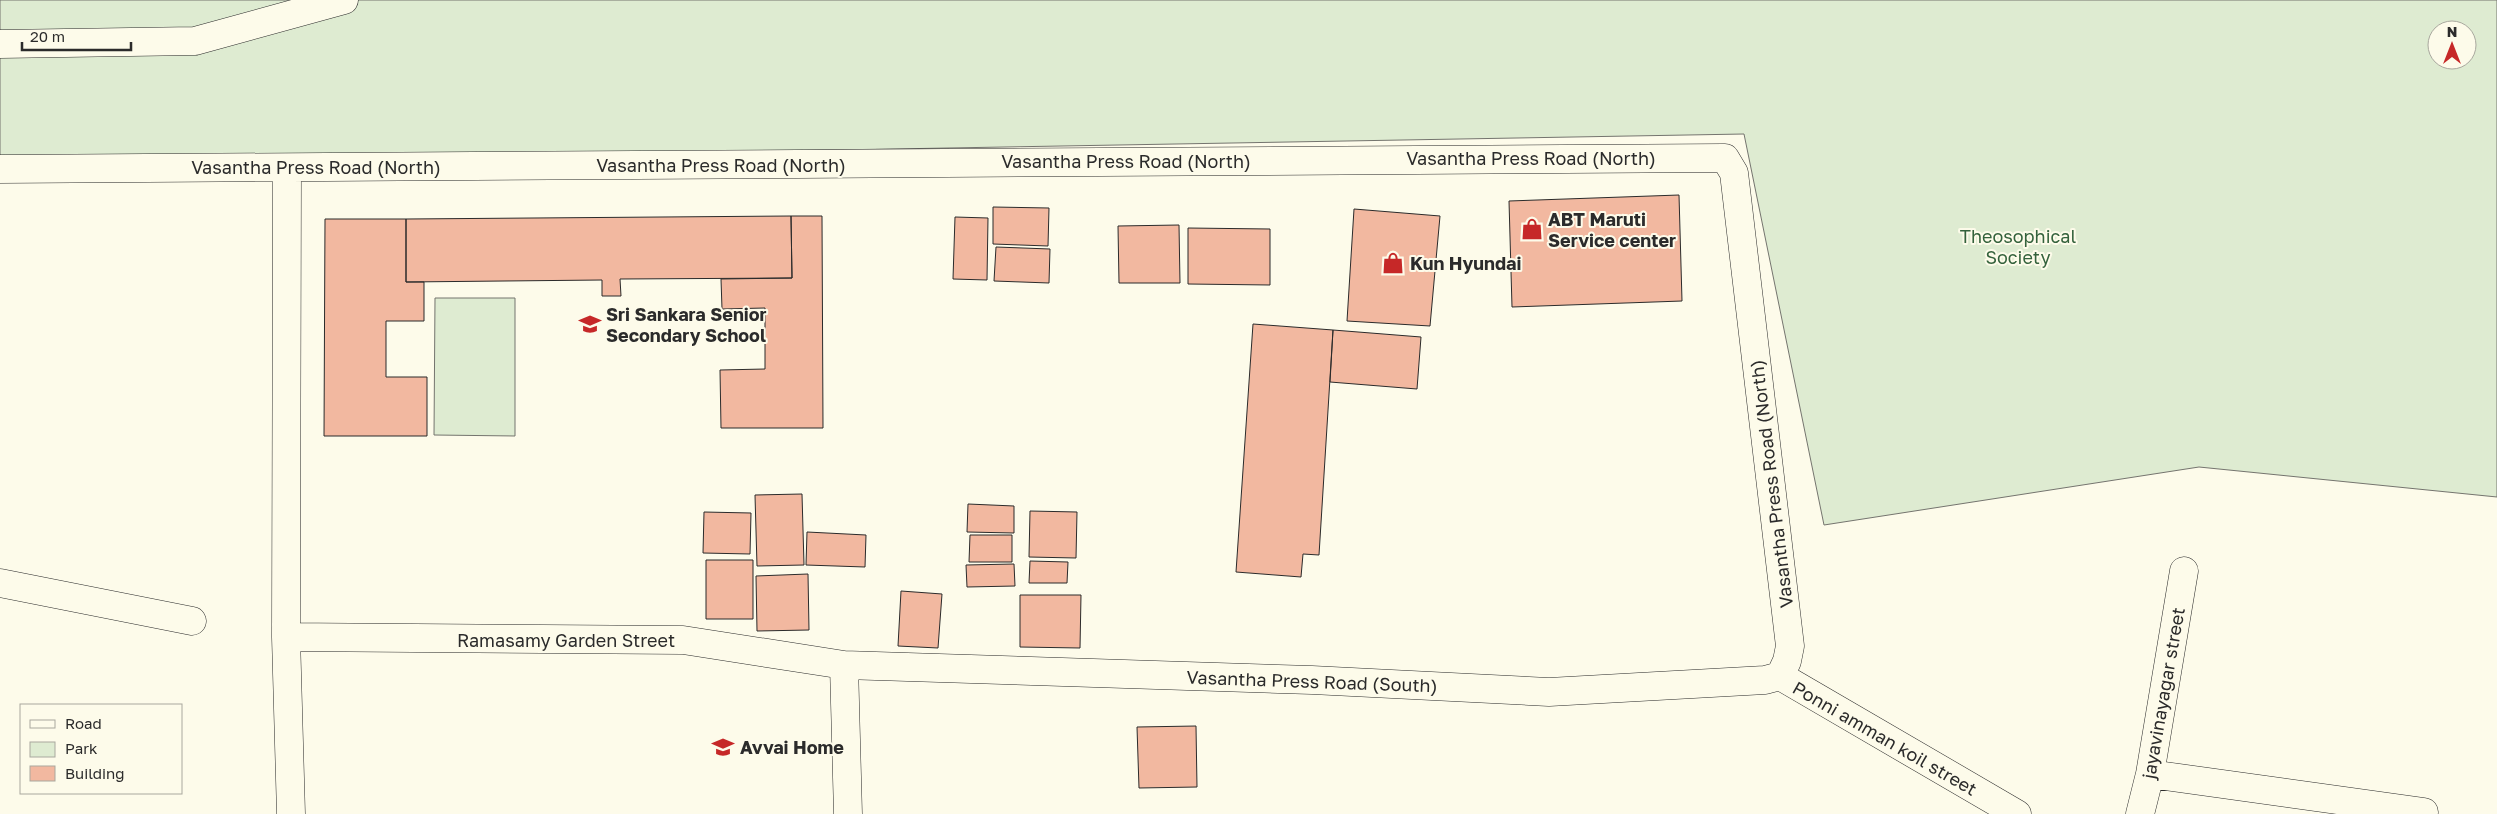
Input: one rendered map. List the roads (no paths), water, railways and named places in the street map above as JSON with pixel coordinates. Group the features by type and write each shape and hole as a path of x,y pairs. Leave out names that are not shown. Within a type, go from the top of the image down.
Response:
{"street":[{"path":"0,44 195,41 344,0"},
{"name":"Vasantha Press Road (North)","path":"0,169 1725,158 1734,173 1790,646 1787,661 1780,676"},
{"path":"287,168 286,637 291,814"},
{"name":"jayavinayagar street","path":"2140,814 2150,774 2184,571"},
{"path":"0,583 192,620"},
{"name":"Ramasamy Garden Street","path":"286,637 683,640 844,665"},
{"path":"844,665 848,814"},
{"name":"Vasantha Press Road (South)","path":"844,665 1312,680 1549,692 1766,680 1780,676"},
{"name":"Ponni amman koil street","path":"1780,676 2017,814"},
{"path":"2150,774 2424,812"}],"place":[{"name":"ABT Maruti Service center","path":"1532,229"},
{"name":"Kun Hyundai","path":"1393,263"},
{"name":"Sri Sankara Senior Secondary School","path":"590,324"},
{"name":"Avvai Home","path":"723,747"}],"park label":[{"name":"Theosophical Society","path":"2018,246"}]}
